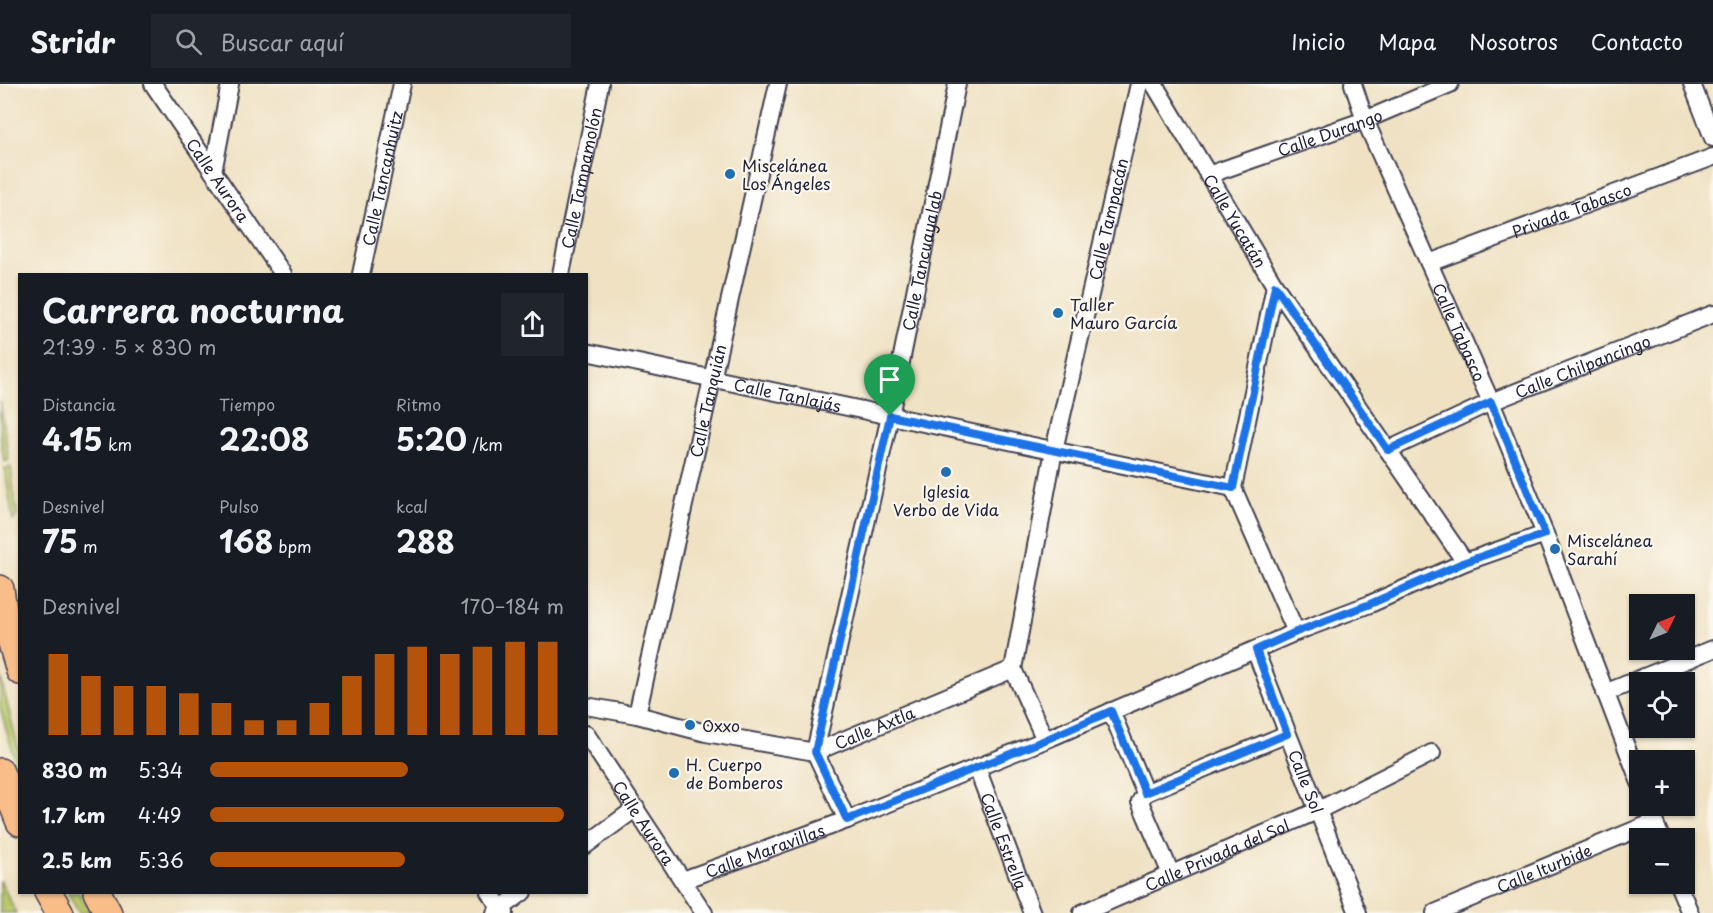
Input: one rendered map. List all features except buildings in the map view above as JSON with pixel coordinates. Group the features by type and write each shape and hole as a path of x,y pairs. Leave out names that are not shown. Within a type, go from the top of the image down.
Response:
{"main road":[{"path":"0,589 4,615 18,664"},
{"path":"0,772 18,817"},
{"path":"49,894 60,913"},
{"path":"98,894 108,913"}],"street":[{"name":"Calle Aurora","path":"153,84 282,273"},
{"path":"213,172 230,84"},
{"name":"Calle Tancanhuitz","path":"361,273 402,84"},
{"name":"Calle Tampamolón","path":"561,273 600,84"},
{"name":"Calle Tanquián","path":"637,715 778,84"},
{"name":"Calle Tancuayalab","path":"815,752 890,416 957,84"},
{"name":"Calle Tampacán","path":"1013,669 1054,450 1139,84"},
{"name":"Calle Yucatán","path":"1154,84 1275,286 1465,562"},
{"name":"Calle Tabasco","path":"1353,84 1365,120 1491,402 1545,534 1629,755"},
{"name":"Calle Durango","path":"1208,175 1365,120 1450,84"},
{"path":"1692,84 1713,138"},
{"name":"Privada Tabasco","path":"1429,263 1713,158"},
{"path":"1275,286 1233,488 1296,632"},
{"name":"Calle Chilpancingo","path":"1388,450 1491,402 1713,314"},
{"name":"Calle Tanlajás","path":"588,352 1233,488"},
{"name":"Calle Maravillas","path":"683,880 847,820 977,768 1465,562 1545,534"},
{"path":"1605,693 1713,649"},
{"name":"Calle Sol","path":"1256,650 1358,913"},
{"path":"1013,669 1045,740"},
{"name":"Calle Axtla","path":"588,706 637,715 706,733 815,752 1013,669"},
{"path":"1111,711 1145,793"},
{"path":"1171,874 1140,802 1145,793 1287,734"},
{"name":"Calle Aurora","path":"588,737 704,913"},
{"path":"815,752 847,820"},
{"name":"Calle Privada del Sol","path":"1082,913 1317,811 1432,753"},
{"name":"Calle Estrella","path":"977,768 1032,913"},
{"path":"588,844 636,808"},
{"path":"1652,816 1657,828"},
{"name":"Calle Iturbide","path":"1436,913 1654,822"},
{"path":"490,894 501,911 521,894"},
{"path":"1682,894 1690,913"}],"green space":[{"path":"0,401 9,460 4,462 0,435"},
{"path":"11,467 17,515 13,521 5,468"},
{"path":"0,675 18,747 18,770 0,708"},
{"path":"0,880 16,913 0,913"},
{"path":"69,894 80,894 90,913 79,913"}],"place":[{"name":"Miscelánea Los Ángeles","path":"730,174"},
{"name":"Taller Mauro García","path":"1058,313"},
{"name":"Iglesia Verbo de Vida","path":"946,472"},
{"name":"Miscelánea Sarahí","path":"1555,549"},
{"name":"Oxxo","path":"690,725"},
{"name":"H. Cuerpo de Bomberos","path":"674,773"}],"route":[{"path":"1275,286 1388,450 1491,402 1545,534 1465,562 1370,604 1256,650 1287,734 1145,793 1111,711 847,820 815,752 890,416 1233,488 1275,286"}]}
